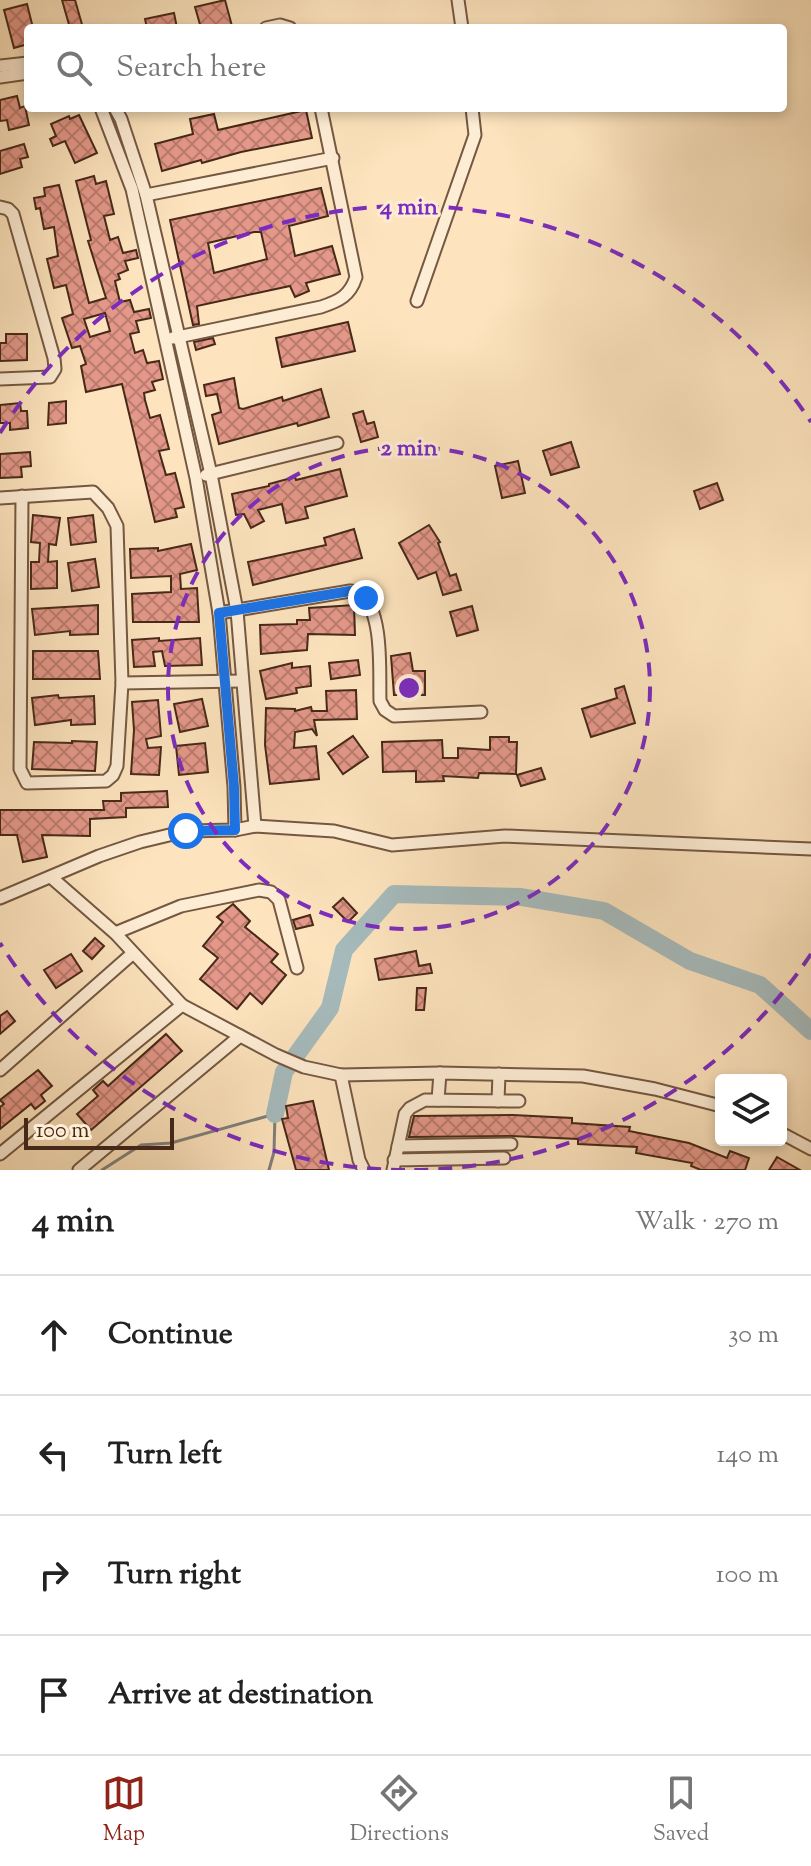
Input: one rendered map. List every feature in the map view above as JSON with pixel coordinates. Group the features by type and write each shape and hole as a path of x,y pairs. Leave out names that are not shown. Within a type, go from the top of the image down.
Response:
{"street":[{"path":"458,0 461,24"},
{"path":"0,66 24,63"},
{"path":"0,77 24,74"},
{"path":"103,112 132,189 196,478 219,613 235,830"},
{"path":"117,112 146,195 211,474 237,611 255,826"},
{"path":"165,340 295,314 347,296 356,277 322,112"},
{"path":"417,301 475,135 472,112"},
{"path":"146,195 333,158"},
{"path":"0,207 13,214 55,369 50,377 0,379"},
{"path":"196,478 337,443"},
{"path":"0,498 22,496 93,492 108,508 117,526 122,683 117,766 106,781 27,783 20,769 22,496"},
{"path":"219,613 350,591 360,592 371,607 376,623 380,701 385,710 394,716 481,712"},
{"path":"122,683 242,681"},
{"path":"0,898 140,842 186,831 235,830 255,826 334,831 392,845 516,836 811,849"},
{"path":"52,878 115,933 182,1005 304,1067 341,1075 440,1073 583,1076 655,1089 715,1104"},
{"path":"115,933 181,906 259,890 271,892 279,900 297,968"},
{"path":"0,1070 132,954"},
{"path":"0,1154 182,1005"},
{"path":"79,1170 240,1036"},
{"path":"438,1100 440,1073"},
{"path":"498,1101 499,1074"},
{"path":"341,1075 359,1160 364,1170"},
{"path":"504,1158 394,1165 405,1114 425,1100 519,1101"},
{"path":"787,1136 811,1149"},
{"path":"398,1146 511,1144"},
{"path":"455,1159 456,1145"}],"building":[{"path":"62,0 75,0 82,24 69,24"},
{"path":"225,0 231,24 200,24 195,7"},
{"path":"27,4 32,24 24,24 24,45 14,48 4,10"},
{"path":"174,13 176,24 146,24 145,19"},
{"path":"17,96 20,108 24,106 29,125 9,130 7,120 0,121 0,100"},
{"path":"306,112 312,138 162,171 155,144 193,134 190,119 214,114 218,130"},
{"path":"79,115 97,153 75,163 65,141 53,146 50,139 56,136 51,124"},
{"path":"24,144 28,157 20,159 22,167 0,174 0,151"},
{"path":"94,176 96,184 106,181 114,214 104,216 110,240 118,237 123,253 136,250 138,258 125,261 128,270 118,274 120,279 115,281 120,302 130,300 134,312 149,309 151,318 136,321 139,332 130,334 135,353 143,350 147,363 159,361 163,379 152,382 155,390 144,393 150,418 160,415 169,449 159,451 166,475 175,473 184,507 175,509 177,517 155,522 122,384 86,392 81,366 86,364 80,346 72,348 62,318 73,314 66,285 54,288 47,259 58,256 54,227 44,229 40,208 36,209 34,198 45,196 44,188 59,185 89,303 106,298 88,241 91,240 76,181","holes":["105,313 110,331 90,337 84,319"]},
{"path":"321,188 328,216 289,226 295,256 332,246 340,274 306,283 309,291 295,297 290,286 197,306 199,324 193,325 170,220","holes":["261,232 267,259 214,273 208,243"]},
{"path":"348,322 355,351 282,367 276,338"},
{"path":"6,334 27,334 27,360 0,361 0,343 6,343"},
{"path":"213,338 215,344 196,350 194,342"},
{"path":"234,378 239,408 282,397 283,401 321,389 329,417 219,444 212,415 221,412 217,394 206,396 204,385"},
{"path":"66,401 66,423 48,425 49,403"},
{"path":"20,403 21,411 27,411 28,428 10,430 10,423 0,423 0,405"},
{"path":"363,411 367,424 374,422 378,437 361,442 353,414"},
{"path":"571,442 579,467 551,475 543,451"},
{"path":"30,452 31,466 21,467 22,477 0,478 0,454"},
{"path":"518,461 525,493 502,498 495,466"},
{"path":"340,469 347,496 305,507 308,518 286,523 282,504 258,510 264,521 251,528 244,514 236,515 232,494"},
{"path":"717,483 723,500 700,509 694,491"},
{"path":"33,515 60,518 56,545 49,544 48,562 57,561 57,588 31,589 31,562 39,562 40,543 31,542"},
{"path":"93,515 96,542 71,545 68,518"},
{"path":"429,525 440,542 450,576 456,574 461,590 443,595 436,572 418,579 399,543"},
{"path":"354,529 362,558 253,585 248,562 326,545 324,538"},
{"path":"191,544 197,570 180,574 181,589 197,588 199,622 133,622 132,594 171,592 171,576 131,578 130,549 158,548 158,551"},
{"path":"95,559 99,587 72,591 68,563"},
{"path":"98,605 98,634 70,635 70,631 35,635 32,609"},
{"path":"354,605 355,635 308,634 307,650 261,654 260,625 297,624 297,620 310,620 309,608"},
{"path":"472,606 478,630 457,636 450,612"},
{"path":"159,638 159,641 200,638 202,665 165,666 162,651 153,652 155,666 134,667 132,640"},
{"path":"33,651 98,651 100,679 33,679"},
{"path":"410,653 413,671 425,671 425,695 394,695 391,656"},
{"path":"358,660 360,675 331,679 329,663"},
{"path":"292,663 292,668 310,666 311,686 296,688 297,693 266,699 260,671"},
{"path":"624,686 635,723 591,737 582,709 617,698 615,689"},
{"path":"356,690 357,719 314,720 317,736 312,729 295,732 294,748 316,746 319,779 270,784 265,745 266,708 295,711 311,707 312,711 327,711 326,691"},
{"path":"58,695 59,698 94,696 95,724 71,725 71,720 35,725 32,698"},
{"path":"202,699 208,726 180,732 174,704"},
{"path":"158,700 161,736 146,739 148,748 161,747 159,775 131,774 132,702"},
{"path":"353,736 368,757 343,774 328,753"},
{"path":"490,737 509,737 509,742 517,742 516,774 479,773 478,778 443,776 444,781 416,782 416,771 383,772 382,742 442,740 443,758 458,758 458,748 490,750"},
{"path":"34,742 97,742 95,771 32,769"},
{"path":"205,743 208,772 179,775 176,746"},
{"path":"541,768 545,779 521,786 517,775"},
{"path":"167,791 168,807 126,808 126,817 90,819 90,836 42,835 47,857 23,862 17,835 0,835 0,810 104,810 103,801 121,801 121,793"},
{"path":"343,898 357,913 348,922 333,907"},
{"path":"233,904 250,921 245,927 278,954 271,962 286,975 262,1004 250,993 237,1009 200,979 218,958 203,946 223,922 217,917"},
{"path":"310,915 313,925 296,929 293,920"},
{"path":"95,938 104,946 92,959 83,951"},
{"path":"416,951 419,966 430,964 432,973 379,980 375,959"},
{"path":"71,954 82,971 56,988 44,970"},
{"path":"417,988 426,988 424,1010 416,1010"},
{"path":"7,1011 15,1021 0,1034 0,1016"},
{"path":"166,1034 182,1051 91,1130 77,1114 98,1096 93,1090 103,1081 108,1086"},
{"path":"38,1070 52,1086 41,1095 45,1101 35,1109 31,1104 0,1129 0,1107 4,1104 0,1100"},
{"path":"313,1101 329,1170 296,1170 282,1119 288,1118 286,1106"},
{"path":"414,1116 572,1118 572,1123 630,1127 629,1131 689,1143 727,1158 730,1151 749,1158 745,1170 701,1170 691,1166 692,1163 636,1153 637,1147 578,1144 578,1139 409,1137"},
{"path":"777,1157 800,1170 769,1170"}],"waterway":[{"path":"275,1114 284,1072 330,1008 344,950 394,894 521,897 604,911 690,961 760,985 811,1031"},
{"path":"102,1170 141,1145 171,1143 275,1114 274,1152 269,1170"}],"route":[{"path":"186,831 235,830 219,613 350,591 360,592 366,598"}]}
